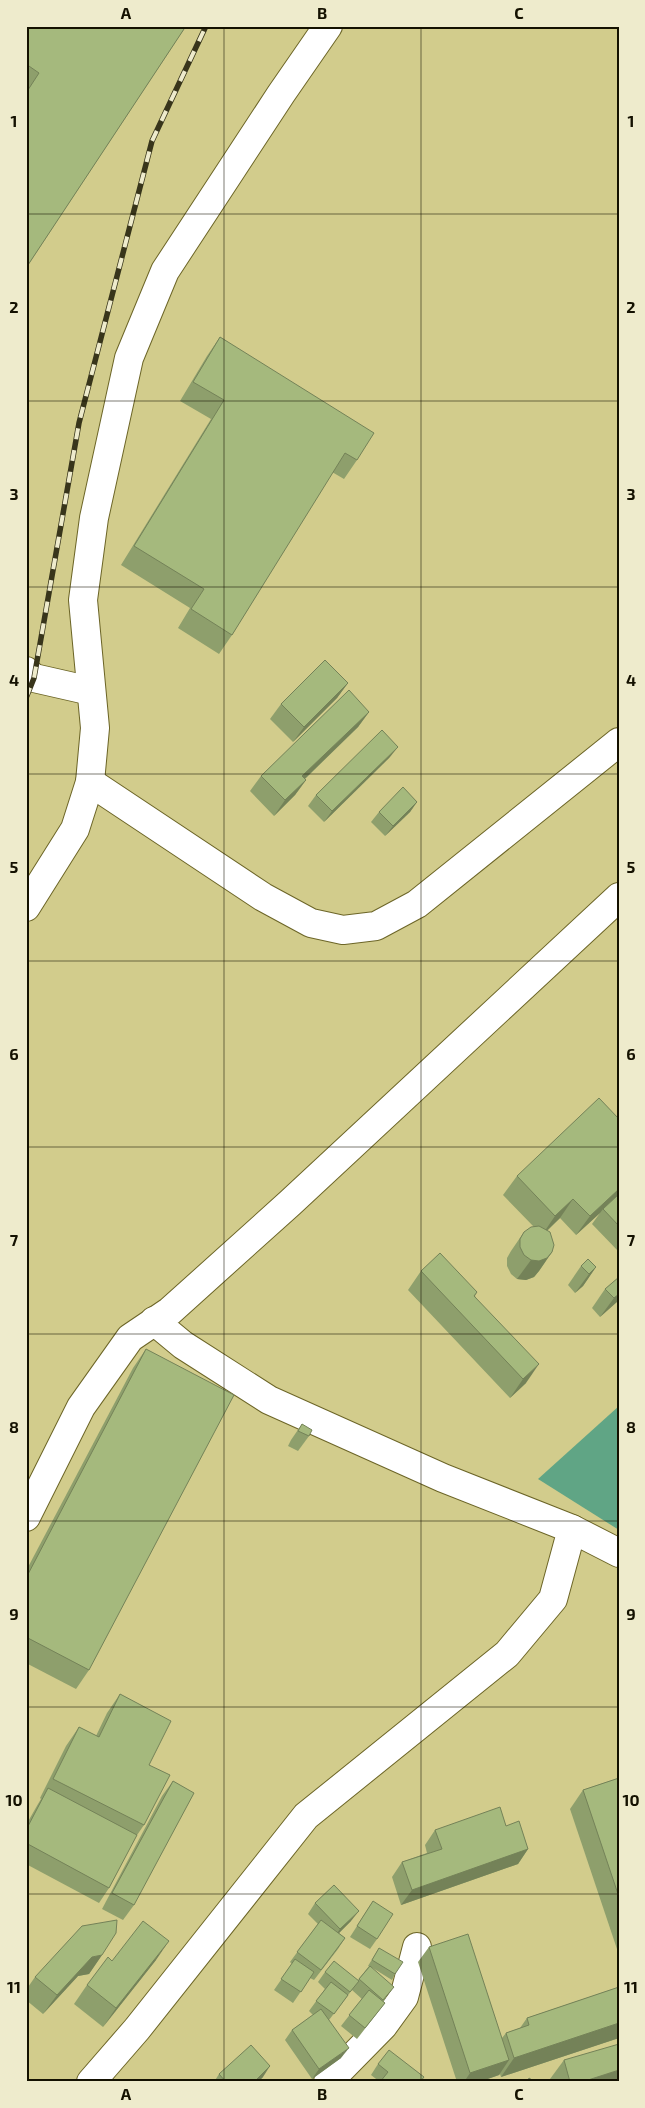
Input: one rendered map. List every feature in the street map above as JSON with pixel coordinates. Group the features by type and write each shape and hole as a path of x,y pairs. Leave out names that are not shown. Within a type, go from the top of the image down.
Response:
{"street":[{"path":"26,907 75,829 90,782 95,728 83,600 94,518 129,358 165,271 328,26"},
{"path":"26,671 34,678 91,691"},
{"path":"90,782 263,897 311,923 343,930 376,926 417,904 619,742"},
{"path":"26,1517 80,1407 130,1338 170,1312 619,897"},
{"path":"154,1322 182,1345 269,1400 443,1478 572,1529 619,1554"},
{"path":"91,2082 144,2021 306,1816 507,1654 553,1598 572,1529"},
{"path":"328,2082 383,2026 404,1996 417,1947"}],"green space":[{"path":"619,1406 619,1530 538,1479"}],"building":[{"path":"26,26 186,26 26,268 26,93 39,73 26,64"},
{"path":"220,337 374,433 357,460 345,453 232,635 191,609 204,589 134,546 224,400 193,382"},
{"path":"325,660 348,683 304,727 281,704"},
{"path":"349,690 369,712 302,776 306,780 285,800 261,776"},
{"path":"382,730 398,747 332,811 316,795"},
{"path":"403,787 417,802 393,826 379,812"},
{"path":"599,1098 619,1119 619,1189 590,1216 573,1199 555,1216 517,1176"},
{"path":"619,1194 619,1226 603,1209"},
{"path":"539,1226 550,1232 554,1245 552,1252 547,1258 539,1261 531,1260 524,1255 520,1247 520,1239 524,1232 531,1227"},
{"path":"440,1253 477,1292 474,1296 539,1364 523,1379 421,1271"},
{"path":"588,1259 596,1267 589,1274 581,1266"},
{"path":"619,1277 619,1294 614,1298 605,1289"},
{"path":"146,1349 234,1395 89,1670 26,1637 26,1578"},
{"path":"302,1424 312,1430 309,1436 298,1431"},
{"path":"120,1694 171,1721 149,1765 170,1775 144,1825 53,1779 79,1727 99,1737"},
{"path":"619,1778 619,1897 583,1790"},
{"path":"173,1781 194,1793 134,1905 112,1893"},
{"path":"48,1788 137,1835 109,1888 26,1843 26,1830"},
{"path":"500,1807 506,1826 519,1821 528,1849 412,1890 402,1862 442,1849 435,1830"},
{"path":"334,1885 359,1911 340,1929 315,1903"},
{"path":"373,1901 393,1914 377,1939 357,1926"},
{"path":"117,1920 116,1933 102,1955 92,1957 57,1995 35,1977 82,1926"},
{"path":"321,1920 345,1938 321,1970 297,1952"},
{"path":"143,1921 169,1941 116,2008 87,1985 108,1957 112,1961"},
{"path":"468,1934 509,2060 470,2073 429,1947"},
{"path":"379,1948 403,1962 395,1974 372,1960"},
{"path":"295,1959 314,1972 301,1992 281,1979"},
{"path":"334,1961 359,1981 350,1992 325,1972"},
{"path":"370,1966 394,1987 383,2000 359,1979"},
{"path":"331,1982 348,1995 334,2014 316,2001"},
{"path":"619,1987 619,2023 514,2058 506,2033 529,2025 527,2018"},
{"path":"369,1990 385,2003 365,2028 349,2015"},
{"path":"321,2009 349,2048 319,2069 292,2030"},
{"path":"619,2044 619,2070 582,2082 570,2082 564,2060"},
{"path":"251,2045 270,2066 254,2082 226,2082 219,2074"},
{"path":"389,2050 424,2077 420,2082 380,2082 388,2072 378,2064"},
{"path":"529,2078 535,2082 527,2082"}],"railway":[{"path":"26,698 34,678 79,423 152,141 206,26"}]}
